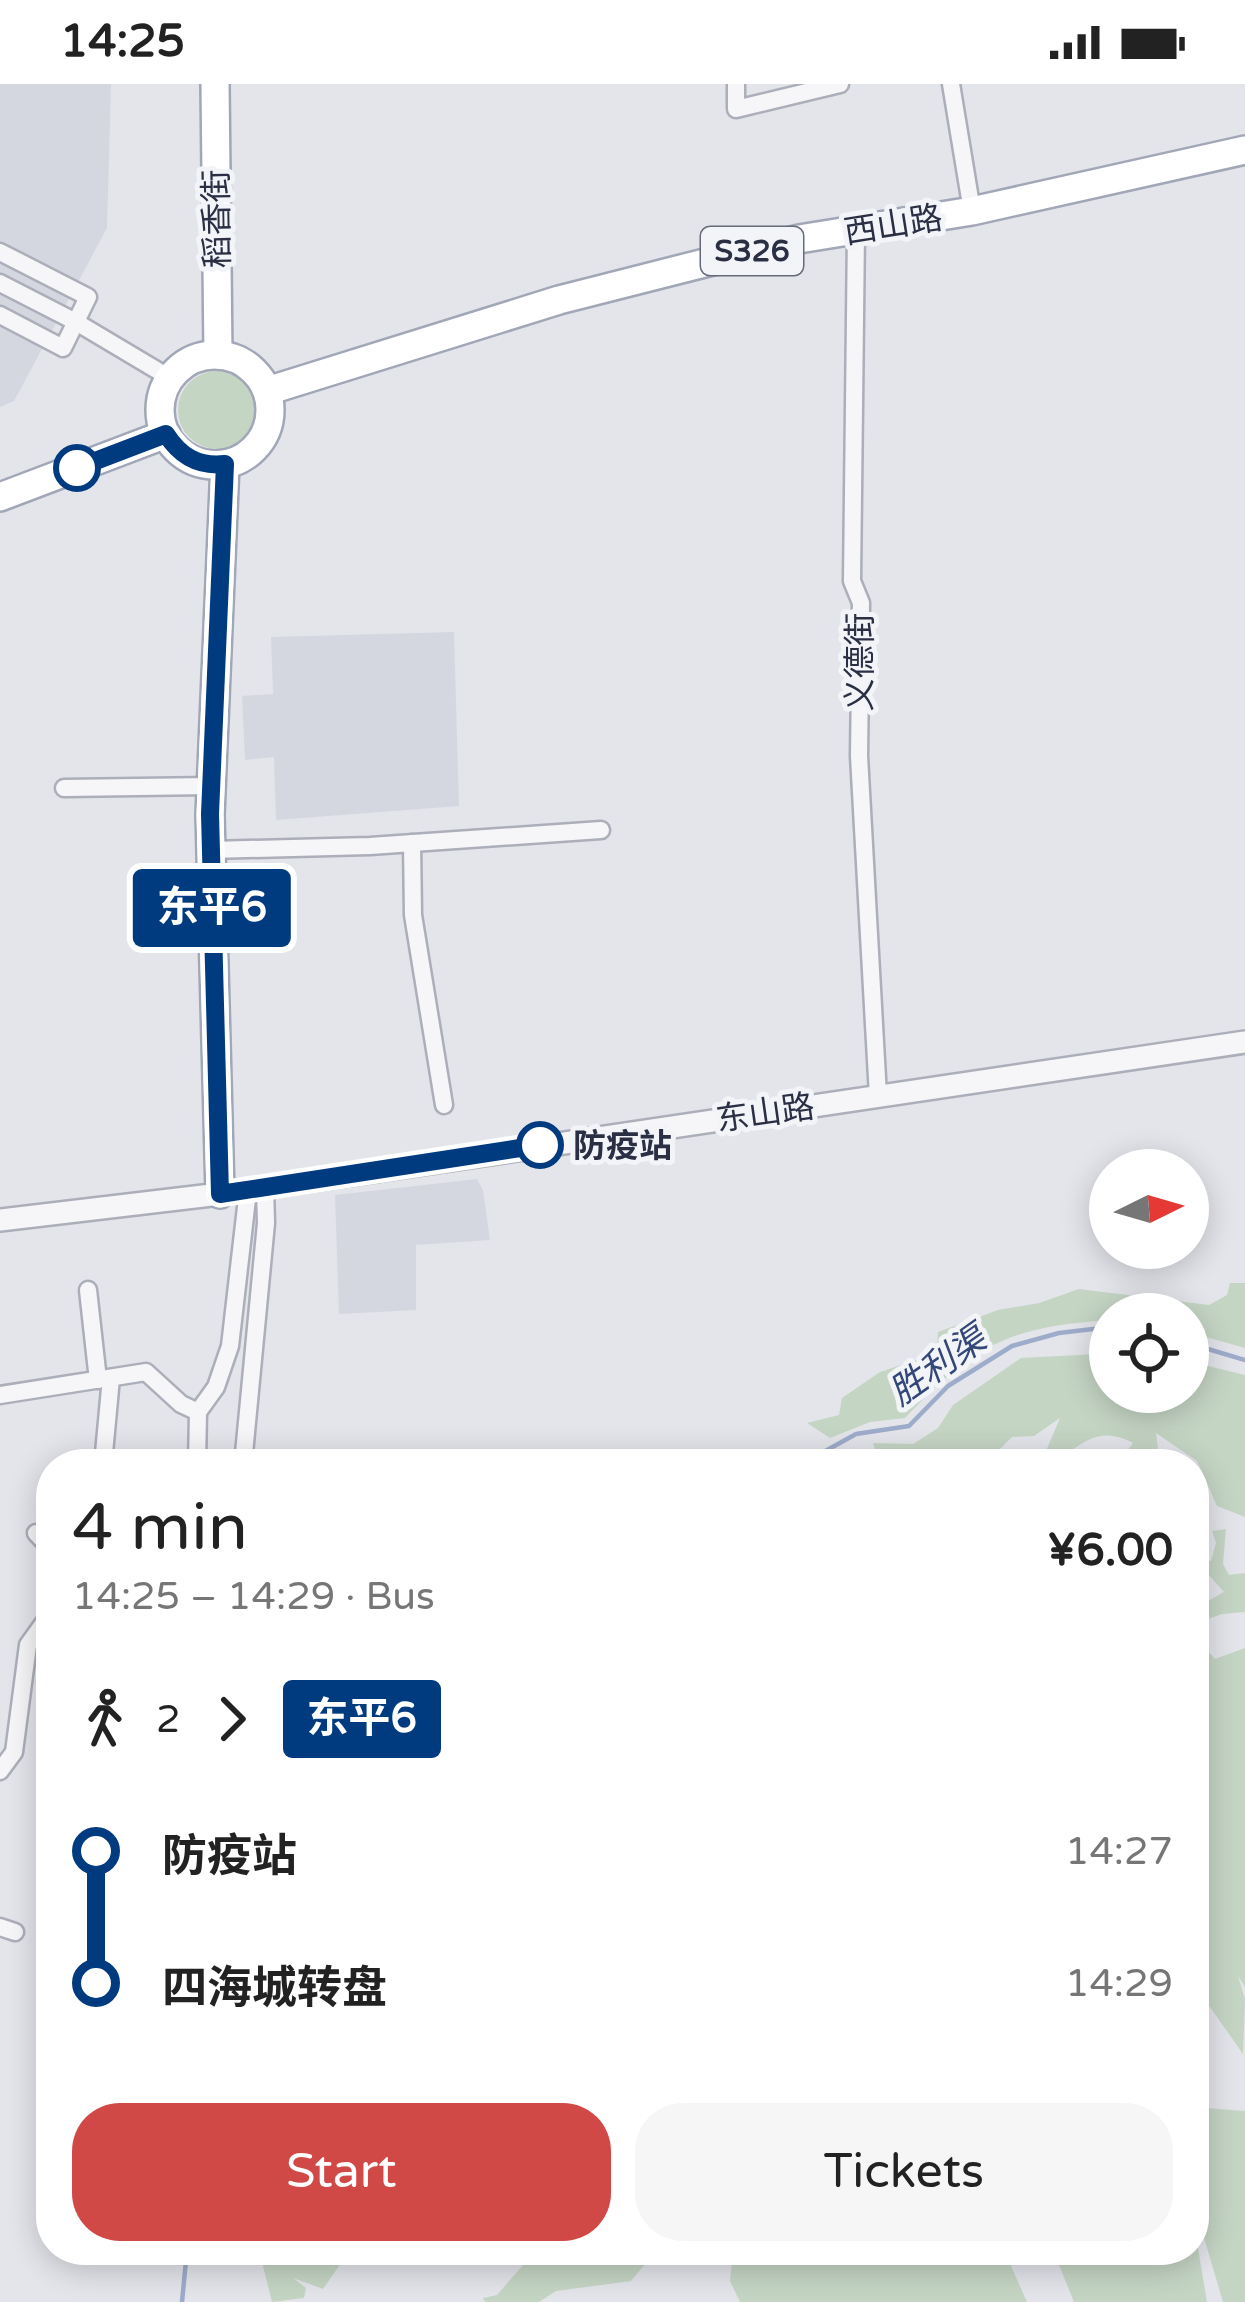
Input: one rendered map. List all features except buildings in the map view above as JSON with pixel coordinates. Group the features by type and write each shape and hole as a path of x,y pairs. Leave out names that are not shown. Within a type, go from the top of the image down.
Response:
{"main road":[{"name":"稻香街","path":"215,84 218,355"},
{"name":"西山路","path":"267,391 559,300 799,239 972,211 1245,150"},
{"path":"218,355 247,364 267,391 269,422 261,442 246,457 225,464 193,460 176,449 163,426 161,398 170,378 196,358 218,355"},
{"path":"0,480 163,426"},
{"path":"0,497 163,426"},
{"path":"225,464 211,850 244,1190"}],"street":[{"path":"736,84 736,109 840,84"},
{"path":"951,84 972,211"},
{"name":"义德街","path":"856,230 852,581 861,603 859,756 878,1096"},
{"path":"0,252 88,297 63,348 0,314"},
{"path":"0,283 170,378"},
{"path":"64,788 211,786"},
{"path":"211,850 601,830"},
{"path":"412,843 413,915 444,1105"},
{"name":"东山路","path":"0,1220 244,1190 1245,1042"},
{"path":"197,1449 198,1412 216,1387 230,1346 244,1190"},
{"path":"244,1190 266,1223 244,1449"},
{"path":"88,1290 105,1379 103,1449"},
{"path":"0,1395 146,1372 181,1405 198,1412"},
{"path":"0,1771 14,1752 28,1645 36,1634"}],"shaded area":[{"path":"0,84 111,84 107,228 14,401 0,407"},
{"path":"454,632 459,806 276,820 274,757 245,760 242,696 273,694 271,637"},
{"path":"477,1179 490,1240 416,1245 416,1310 339,1314 335,1195"}],"green space":[{"path":"217,371 244,383 256,410 244,437 217,449 190,437 178,410 190,383"},
{"path":"1230,1283 1245,1283 1245,1348 1209,1338 1209,1305 1227,1295"},
{"path":"1079,1289 1112,1293 1089,1293 1089,1322 1019,1335 974,1356 905,1418 870,1422 830,1438 807,1423 839,1415 842,1398 880,1372 937,1353 938,1332"},
{"path":"1089,1354 1089,1413 1209,1413 1209,1366 1245,1375 1245,1517 1217,1506 1209,1488 1209,1449 1179,1449 1156,1433 1158,1449 1129,1449 1133,1443 1103,1436 1074,1449 1047,1449 1060,1418 1034,1436 1012,1437 1000,1449 875,1449 873,1443 913,1444 938,1428 953,1405 1021,1358"},
{"path":"1226,1529 1223,1564 1229,1575 1245,1573 1245,1612 1209,1619 1209,1600 1224,1592 1209,1575 1216,1543 1212,1531"},
{"path":"1245,1648 1245,1987 1238,1976 1245,1999 1243,2054 1209,2006 1209,1652 1215,1659"},
{"path":"1209,2108 1245,2111 1245,2302 1223,2302 1209,2255"},
{"path":"263,2265 340,2265 323,2289 293,2278 306,2288 304,2298 272,2302"},
{"path":"523,2265 644,2265 631,2281 556,2291 539,2302 485,2302 483,2298 497,2295"},
{"path":"732,2265 1011,2265 1027,2302 740,2302 730,2281"},
{"path":"1059,2265 1201,2265 1207,2302 1074,2302"}],"waterway":[{"name":"胜利渠","path":"829,1449 856,1434 909,1426 948,1386 1012,1346 1089,1329"},
{"name":"胜利渠","path":"1209,1349 1245,1360"},
{"name":"胜利渠","path":"182,2302 186,2265"}],"bus line":[{"name":"东平6","path":"77,468 166,434 176,449 193,460 225,464 210,814 220,1194 540,1145"}],"place":[{"name":"防疫站","path":"540,1145"}]}
